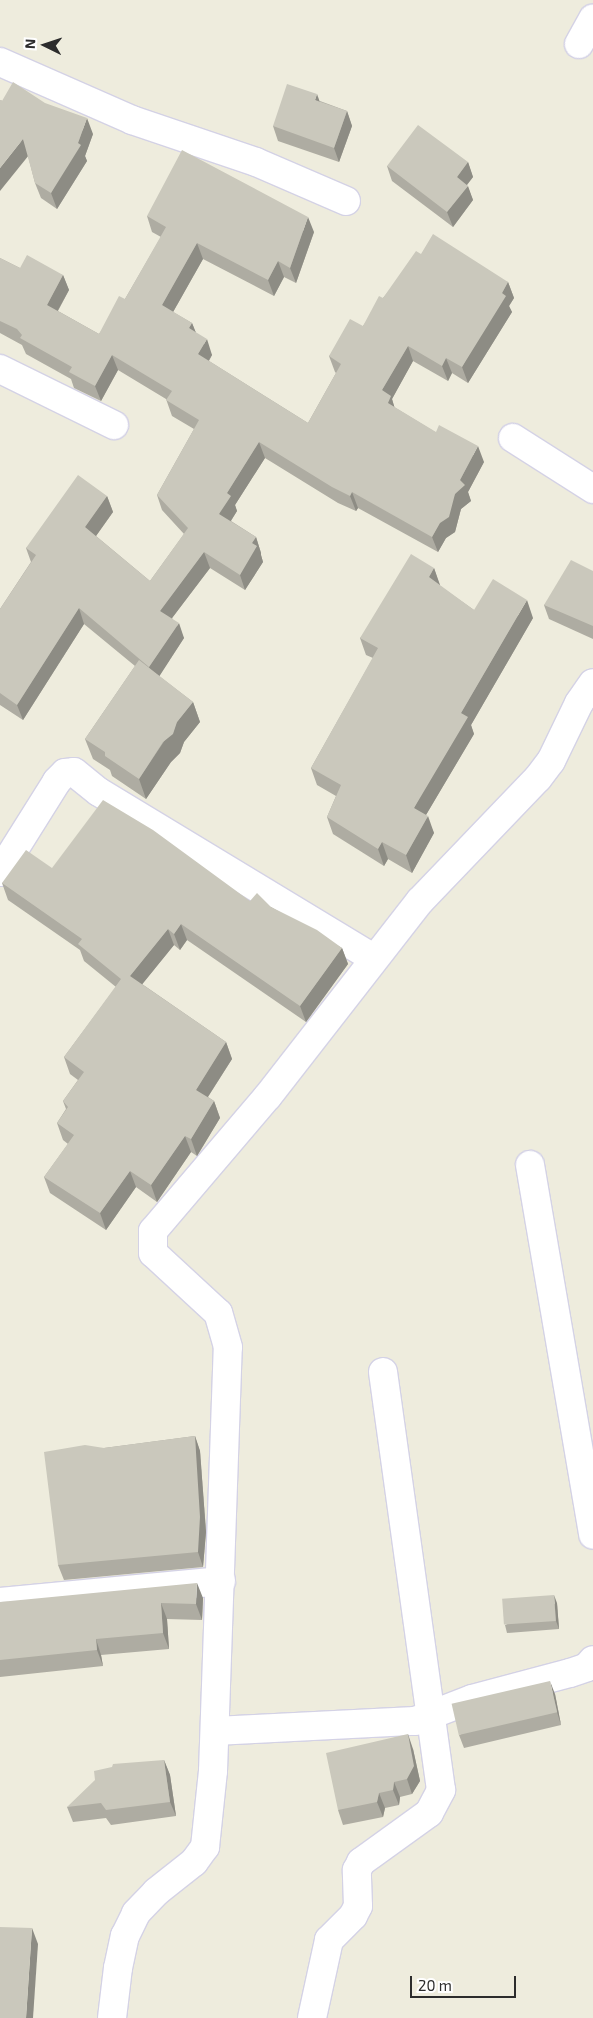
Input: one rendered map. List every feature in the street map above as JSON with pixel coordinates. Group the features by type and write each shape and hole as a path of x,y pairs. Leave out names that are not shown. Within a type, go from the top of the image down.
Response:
{"street":[{"path":"579,44 593,19"},
{"path":"0,62 132,120 256,162 346,201"},
{"path":"0,369 114,425"},
{"path":"513,438 593,489"},
{"path":"112,2018 118,1968 125,1936 136,1913 156,1892 194,1862 205,1847 215,1731 228,1390 225,1332 218,1313 158,1261 151,1247 152,1236 268,1096 350,992 373,958 420,901 552,761 579,703 593,683"},
{"path":"0,872 56,780 65,773 74,772 99,792 373,958"},
{"path":"530,1165 593,1535"},
{"path":"312,2018 329,1940 353,1916 358,1906 357,1870 361,1862 429,1813 441,1790 429,1716 382,1372"},
{"path":"0,1602 221,1581"},
{"path":"215,1731 404,1722 429,1716 472,1699 570,1674 587,1667 593,1660"}],"building":[{"path":"13,82 45,103 87,118 78,143 81,145 51,193 35,183 23,139 0,168 0,100 2,101"},
{"path":"287,84 317,94 315,100 347,111 334,148 273,126"},
{"path":"418,125 468,162 457,177 468,186 447,212 387,166"},
{"path":"182,150 308,217 290,268 278,261 268,280 197,243 162,305 192,323 189,328 207,339 198,354 308,423 341,364 329,356 350,319 363,326 379,296 383,298 416,251 421,254 433,234 508,282 502,293 506,296 462,367 446,358 442,366 408,346 382,390 391,396 388,403 436,432 439,425 478,446 460,480 465,485 455,494 449,517 440,523 432,537 352,492 350,496 332,487 259,442 227,493 231,496 219,514 256,537 252,543 257,546 240,575 204,552 160,611 179,623 149,667 79,608 17,705 0,693 0,609 36,555 26,548 78,475 107,496 85,527 150,581 188,528 157,495 199,420 166,400 172,391 112,355 95,386 69,372 72,367 20,338 22,335 17,329 0,321 0,258 20,268 27,255 63,275 47,305 99,334 119,296 125,299 166,227 147,216"},
{"path":"411,554 434,568 429,577 474,610 493,579 527,600 461,713 468,717 414,808 428,816 406,855 382,842 378,849 327,817 341,785 311,768 378,648 360,638"},
{"path":"571,560 593,571 593,626 544,605"},
{"path":"139,660 193,702 177,722 173,734 163,742 139,779 105,756 105,752 85,739"},
{"path":"103,800 153,830 250,901 257,893 271,907 317,930 342,948 300,1006 181,924 174,934 168,929 130,976 226,1042 196,1090 214,1101 191,1139 185,1136 151,1185 130,1171 100,1213 44,1177 74,1135 57,1123 68,1107 63,1101 84,1072 64,1057 121,979 78,944 82,939 2,883 26,850 52,868"},
{"path":"195,1436 200,1517 198,1552 58,1565 44,1452 85,1445 104,1448"},
{"path":"197,1583 196,1604 161,1603 163,1633 96,1639 97,1650 0,1660 0,1602"},
{"path":"554,1595 556,1621 504,1625 502,1599"},
{"path":"550,1681 557,1712 459,1735 452,1704"},
{"path":"408,1734 414,1766 407,1779 394,1782 393,1790 379,1793 377,1802 338,1810 326,1753"},
{"path":"164,1760 170,1802 106,1810 101,1803 67,1807 95,1780 94,1771 112,1767 113,1764"},
{"path":"0,1927 32,1928 26,2018 0,2018"}]}
